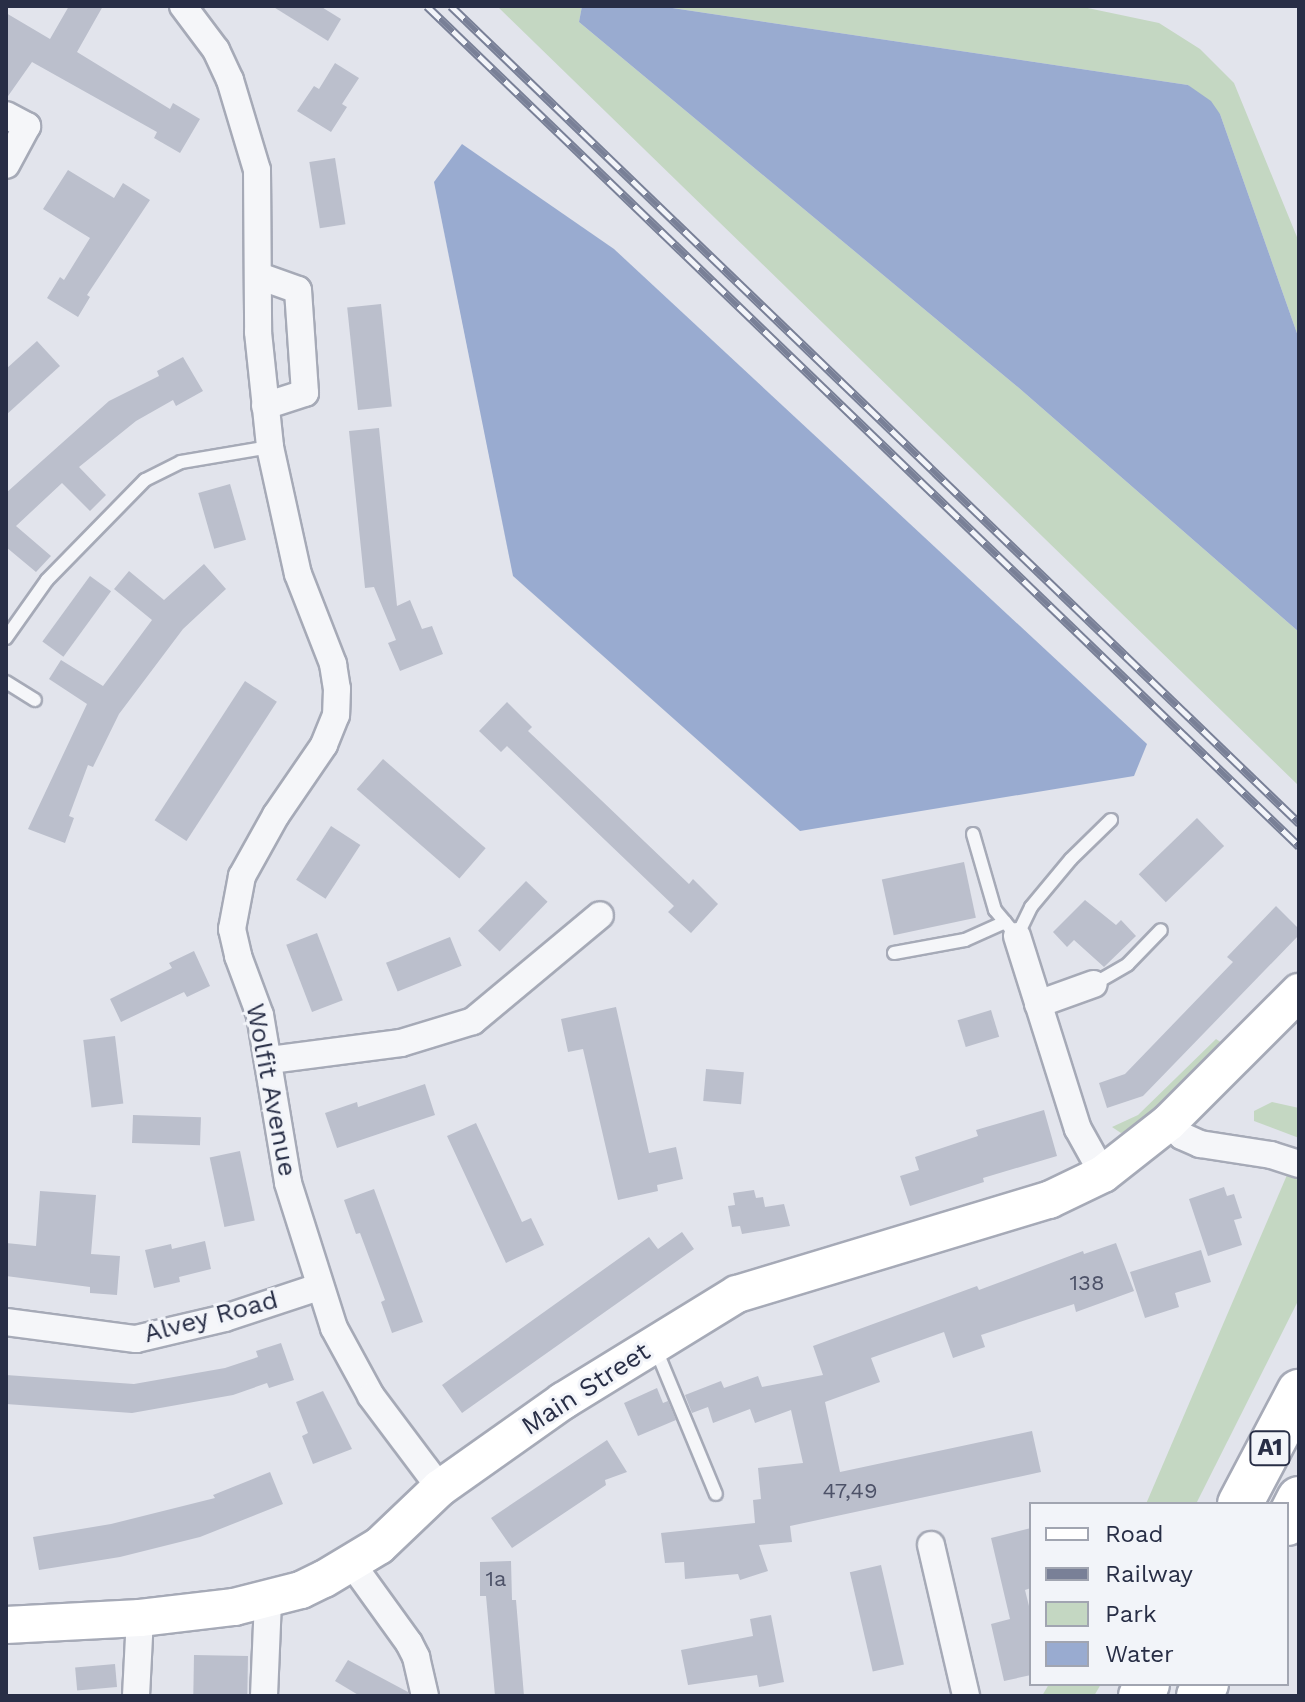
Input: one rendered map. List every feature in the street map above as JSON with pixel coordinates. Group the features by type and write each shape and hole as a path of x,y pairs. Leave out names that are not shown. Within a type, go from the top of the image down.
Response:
{"highway":[{"name":"A1","path":"1241,1502 1299,1392"},
{"name":"A1","path":"1289,1519 1299,1499"}],"street":[{"name":"Wolfit Avenue","path":"183,6 216,50 230,80 257,170 258,332 270,447 298,574 333,664 337,689 331,730 242,876 233,907 232,929 238,956 257,1004 270,1060 288,1183 319,1287 357,1374 440,1488"},
{"path":"6,115 27,126 6,165"},
{"path":"259,276 298,290 305,393 265,406"},
{"path":"270,1060 401,1043 473,1021 600,915"},
{"path":"1011,929 1078,1129 1103,1174"},
{"path":"1038,1004 1094,984"},
{"name":"Main Street","path":"6,1625 140,1618 268,1600 301,1590 352,1564 379,1546 440,1488 563,1401 745,1291 1049,1200 1103,1174 1169,1122 1299,992"},
{"path":"1169,1122 1182,1136 1200,1144 1271,1155 1299,1164"},
{"name":"Alvey Road","path":"6,1322 136,1339 225,1318 319,1287"},
{"path":"931,1545 966,1696"},
{"path":"352,1564 409,1643 416,1657 425,1696"},
{"path":"264,1696 268,1600"},
{"path":"136,1696 140,1618"}],"lane":[{"path":"6,638 47,580 145,480 181,462 270,447"},
{"path":"6,682 35,700"},
{"path":"894,953 1011,929 1071,859 1111,820"},
{"path":"973,834 995,910 1011,929"},
{"path":"1094,984 1128,964 1161,930"},
{"path":"654,1344 716,1494"}],"green space":[{"path":"497,6 582,6 579,22 1019,388 1299,632 1299,786"},
{"path":"659,6 1078,6 1159,23 1200,49 1234,83 1299,242 1299,339 1220,114 1188,85"},
{"path":"1216,1039 1225,1045 1138,1133 1134,1128 1121,1133 1112,1127 1138,1115"},
{"path":"1272,1102 1299,1108 1299,1138 1254,1121 1254,1111"},
{"path":"1287,1175 1299,1180 1299,1299 1197,1502 1147,1502"},
{"path":"1048,1686 1100,1686 1094,1696 1042,1696"}],"water":[{"path":"582,6 659,6 1188,85 1211,101 1220,114 1299,339 1299,632 1019,388 579,22"},
{"path":"462,144 614,249 1147,744 1134,776 800,831 513,576 434,182"}],"building":[{"path":"69,6 103,6 77,52 170,109 173,103 200,119 180,153 154,138 157,132 32,62 6,99 6,13 50,39"},
{"path":"272,6 320,6 341,19 328,41"},
{"path":"335,63 359,78 342,104 347,107 331,132 297,111 314,86 319,89"},
{"path":"335,158 345,224 320,228 309,162"},
{"path":"68,170 114,198 123,183 150,200 87,295 90,297 78,317 47,298 60,277 64,280 90,238 43,209"},
{"path":"381,304 392,406 358,410 347,308"},
{"path":"37,341 60,366 6,415 6,369"},
{"path":"183,357 203,391 176,406 173,400 136,421 79,467 106,495 90,511 62,483 16,526 51,556 36,572 6,547 6,493 109,401 159,376 157,371"},
{"path":"379,428 397,606 410,600 422,629 432,626 443,654 400,671 388,643 396,640 374,587 365,588 349,431"},
{"path":"230,484 246,540 214,549 198,493"},
{"path":"204,564 226,589 183,629 119,714 93,767 88,765 69,816 74,818 65,843 28,829 87,704 49,679 61,660 103,686 152,620 114,589 129,571 164,600"},
{"path":"90,576 111,591 63,657 42,642"},
{"path":"245,681 277,702 186,841 155,820"},
{"path":"507,702 532,727 528,731 689,884 693,879 718,904 691,933 668,912 674,906 507,746 501,752 479,731"},
{"path":"383,759 486,848 459,878 357,789"},
{"path":"1197,818 1224,846 1166,902 1139,874"},
{"path":"331,826 360,845 325,899 296,880"},
{"path":"964,862 976,918 894,935 882,879"},
{"path":"526,881 548,902 500,951 478,931"},
{"path":"1085,900 1116,925 1121,920 1136,936 1104,967 1074,940 1067,947 1053,932"},
{"path":"1276,906 1299,929 1299,935 1143,1096 1107,1108 1099,1083 1125,1074 1233,962 1227,957"},
{"path":"317,933 343,1000 312,1012 286,945"},
{"path":"450,937 462,966 398,992 386,963"},
{"path":"194,951 210,986 187,997 184,992 121,1022 110,999 172,968 169,963"},
{"path":"616,1007 649,1153 676,1147 683,1179 657,1185 658,1191 618,1200 583,1049 568,1052 561,1019"},
{"path":"991,1010 999,1037 966,1047 958,1020"},
{"path":"115,1036 123,1103 92,1107 83,1040"},
{"path":"706,1069 744,1072 741,1104 703,1101"},
{"path":"425,1084 435,1115 337,1148 325,1113 357,1102 358,1107"},
{"path":"1044,1110 1057,1156 983,1178 984,1182 910,1206 900,1176 919,1170 915,1157 978,1136 976,1130"},
{"path":"133,1115 201,1117 200,1145 132,1143"},
{"path":"476,1123 522,1222 531,1218 544,1245 506,1263 447,1136"},
{"path":"240,1151 255,1220 224,1227 210,1157"},
{"path":"1224,1187 1227,1196 1234,1194 1242,1218 1234,1220 1242,1245 1208,1256 1189,1199"},
{"path":"374,1189 423,1322 392,1333 381,1302 385,1300 344,1200"},
{"path":"754,1190 756,1198 763,1197 765,1207 784,1204 790,1226 742,1234 740,1226 732,1227 728,1206 735,1205 733,1193"},
{"path":"40,1191 96,1195 91,1254 120,1256 117,1295 90,1293 90,1287 6,1276 6,1243 36,1246"},
{"path":"682,1232 694,1249 462,1413 442,1385 649,1237 658,1249"},
{"path":"205,1241 211,1269 179,1277 180,1282 154,1288 145,1250 171,1244 172,1249"},
{"path":"1116,1243 1134,1291 1076,1312 1074,1304 981,1335 985,1347 953,1358 944,1332 871,1358 880,1382 825,1402 840,1472 1032,1431 1041,1472 790,1526 792,1542 759,1545 768,1571 740,1580 738,1574 685,1579 684,1562 665,1563 661,1533 755,1523 753,1500 761,1499 758,1468 803,1463 791,1410 755,1423 750,1409 713,1423 708,1407 692,1413 685,1395 721,1381 724,1388 758,1376 762,1387 823,1375 813,1346 977,1286 979,1290 1083,1251 1084,1254"},
{"path":"1201,1250 1211,1282 1175,1293 1179,1307 1145,1318 1130,1272"},
{"path":"281,1343 294,1380 269,1388 267,1383 233,1395 132,1413 6,1404 6,1375 134,1384 225,1368 258,1357 256,1351"},
{"path":"657,1388 663,1403 668,1401 676,1420 638,1436 624,1403"},
{"path":"323,1391 352,1449 313,1464 302,1436 308,1433 296,1402"},
{"path":"607,1440 627,1472 605,1480 606,1485 512,1548 491,1518"},
{"path":"270,1472 283,1504 200,1537 120,1557 39,1570 33,1537 111,1524 215,1498 213,1495"},
{"path":"1029,1528 1029,1589 1025,1590 1029,1606 1029,1675 1004,1681 991,1624 1010,1619 991,1538"},
{"path":"511,1561 512,1600 516,1600 524,1696 495,1696 486,1596 480,1596 480,1562"},
{"path":"881,1565 904,1664 873,1672 850,1572"},
{"path":"771,1615 784,1682 759,1687 757,1675 688,1685 681,1650 753,1636 750,1619"},
{"path":"194,1655 248,1656 247,1696 193,1696"},
{"path":"348,1660 408,1692 409,1696 360,1696 335,1681"},
{"path":"115,1664 117,1687 77,1690 75,1667"}],"railway":[{"path":"427,6 1299,846"},
{"path":"451,6 1299,823"}]}
